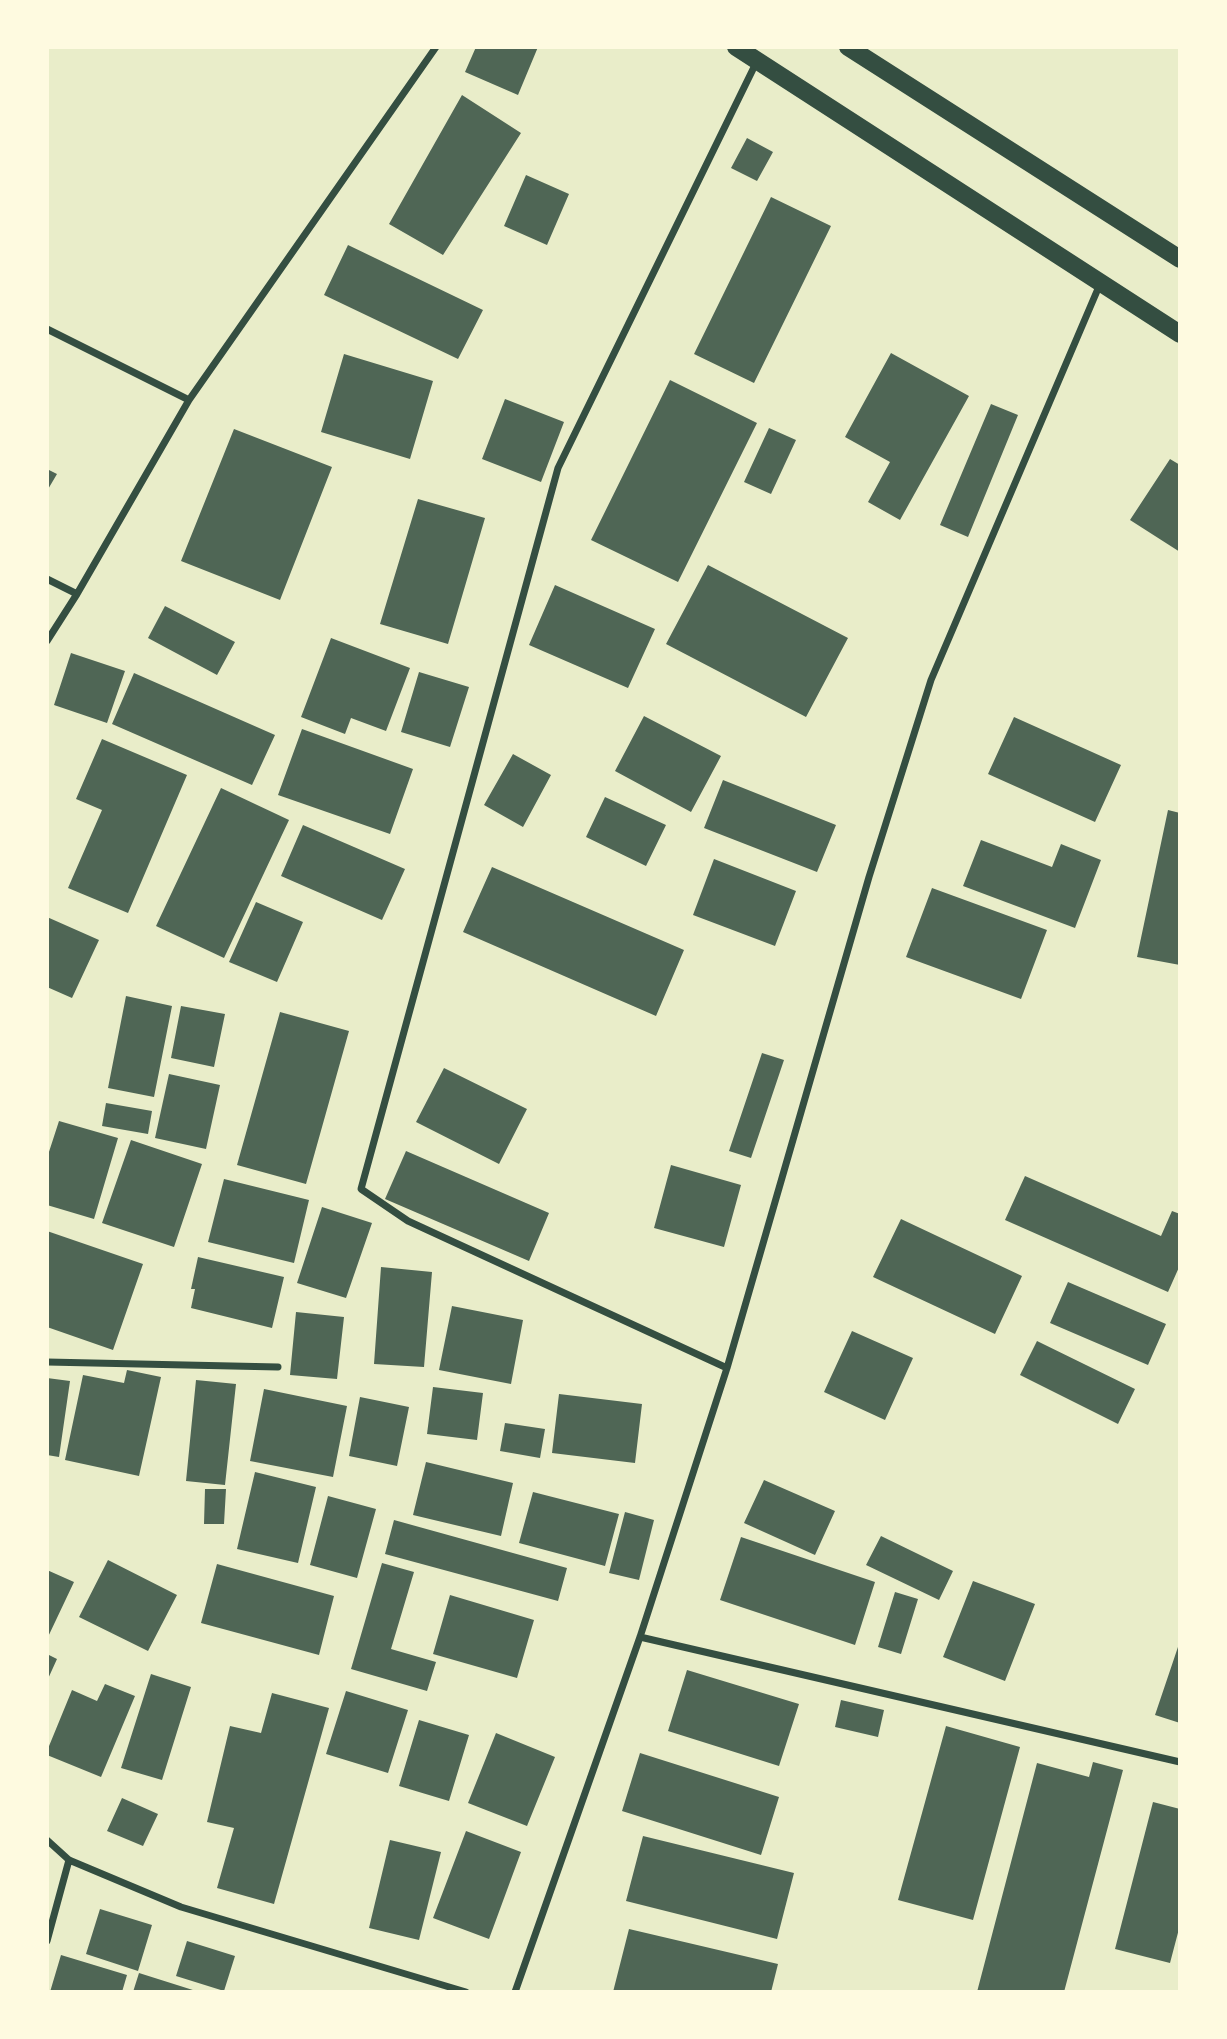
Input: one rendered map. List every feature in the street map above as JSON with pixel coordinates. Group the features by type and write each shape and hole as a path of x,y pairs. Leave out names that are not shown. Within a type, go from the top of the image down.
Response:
{"main road":[{"path":"736,47 1180,334"},
{"path":"848,47 1180,259"}],"street":[{"path":"47,641 189,400 436,47"},
{"path":"727,1368 408,1221 361,1189 558,468 757,60"},
{"path":"515,1992 640,1637 727,1368 869,877 931,680 1100,284"},
{"path":"47,329 189,400"},
{"path":"47,579 77,594"},
{"path":"47,1362 278,1367"},
{"path":"640,1637 1180,1762"},
{"path":"47,1840 69,1860 181,1907 466,1992"},
{"path":"47,1941 69,1860"}],"building":[{"path":"476,47 538,47 518,95 465,72"},
{"path":"462,95 521,133 443,255 389,224"},
{"path":"747,138 773,152 757,181 731,168"},
{"path":"526,175 569,194 547,245 504,226"},
{"path":"771,197 831,226 754,383 694,354"},
{"path":"348,245 483,310 458,359 324,295"},
{"path":"891,353 969,396 900,520 868,502 890,462 845,437"},
{"path":"344,354 433,381 410,459 321,432"},
{"path":"670,380 757,423 678,582 591,540"},
{"path":"505,399 564,422 541,482 482,459"},
{"path":"991,404 1018,415 968,537 940,525"},
{"path":"769,428 796,440 771,494 744,482"},
{"path":"234,429 332,467 280,600 181,561"},
{"path":"1170,459 1180,465 1180,552 1130,520"},
{"path":"47,469 57,474 47,491"},
{"path":"418,499 485,518 448,644 380,624"},
{"path":"708,565 848,638 806,717 666,644"},
{"path":"555,585 655,629 628,688 529,645"},
{"path":"165,606 235,642 217,675 148,638"},
{"path":"331,638 410,668 386,731 351,718 345,734 301,717"},
{"path":"71,653 125,671 107,723 54,705"},
{"path":"419,672 469,687 450,747 401,732"},
{"path":"134,673 275,735 252,785 112,724"},
{"path":"644,716 721,756 691,812 615,771"},
{"path":"1014,717 1121,765 1095,822 988,774"},
{"path":"302,729 413,769 390,834 278,795"},
{"path":"102,739 187,775 128,913 68,888 102,810 76,799"},
{"path":"513,754 551,775 523,827 484,805"},
{"path":"723,780 836,825 817,872 704,828"},
{"path":"221,788 289,820 224,958 156,926"},
{"path":"605,797 666,825 646,866 586,837"},
{"path":"1168,810 1180,813 1180,965 1137,957"},
{"path":"303,825 405,869 382,920 281,876"},
{"path":"981,840 1052,867 1061,844 1101,860 1075,928 963,886"},
{"path":"714,859 796,891 775,946 693,915"},
{"path":"492,867 684,950 656,1016 463,932"},
{"path":"932,888 1047,930 1021,999 906,957"},
{"path":"256,902 303,922 277,982 229,962"},
{"path":"47,917 99,940 72,998 47,987"},
{"path":"126,996 172,1006 154,1097 108,1088"},
{"path":"181,1006 225,1014 214,1067 171,1058"},
{"path":"280,1012 349,1031 306,1184 237,1165"},
{"path":"762,1053 784,1060 751,1158 729,1151"},
{"path":"444,1068 527,1109 499,1164 416,1122"},
{"path":"169,1074 220,1085 206,1149 155,1138"},
{"path":"106,1103 152,1111 148,1134 102,1126"},
{"path":"59,1121 118,1138 94,1219 47,1205 47,1158"},
{"path":"131,1140 202,1164 174,1247 102,1223"},
{"path":"406,1151 549,1213 529,1261 385,1199"},
{"path":"671,1165 741,1185 724,1247 654,1228"},
{"path":"1025,1176 1161,1236 1172,1211 1180,1214 1180,1265 1168,1292 1005,1220"},
{"path":"224,1179 309,1200 294,1263 208,1242"},
{"path":"322,1207 372,1223 346,1298 297,1283"},
{"path":"901,1219 1022,1276 995,1334 873,1277"},
{"path":"47,1231 143,1264 113,1350 47,1327"},
{"path":"198,1257 284,1277 272,1328 191,1308 195,1289 191,1289"},
{"path":"381,1267 432,1272 424,1367 374,1364"},
{"path":"1068,1282 1166,1324 1148,1365 1050,1323"},
{"path":"452,1306 523,1320 511,1384 439,1370"},
{"path":"296,1312 344,1317 337,1379 290,1375"},
{"path":"852,1331 913,1358 885,1420 824,1392"},
{"path":"1037,1341 1135,1389 1118,1424 1020,1375"},
{"path":"127,1370 161,1377 139,1476 65,1460 83,1375 124,1383"},
{"path":"47,1378 70,1381 59,1457 47,1455"},
{"path":"196,1380 236,1384 225,1485 186,1481"},
{"path":"433,1387 483,1393 477,1440 427,1434"},
{"path":"264,1389 347,1406 333,1477 250,1461"},
{"path":"559,1394 642,1404 635,1463 552,1453"},
{"path":"360,1397 409,1407 397,1466 349,1456"},
{"path":"505,1423 545,1429 540,1458 500,1451"},
{"path":"426,1462 513,1483 501,1536 413,1515"},
{"path":"255,1472 316,1487 298,1563 237,1549"},
{"path":"764,1480 835,1511 815,1555 744,1523"},
{"path":"205,1489 226,1489 224,1524 204,1524"},
{"path":"533,1492 619,1514 605,1566 519,1543"},
{"path":"328,1496 376,1509 357,1578 310,1565"},
{"path":"625,1512 654,1520 639,1580 609,1573"},
{"path":"394,1520 567,1568 558,1601 385,1554"},
{"path":"881,1536 953,1571 939,1600 866,1565"},
{"path":"741,1537 875,1582 855,1645 720,1600"},
{"path":"108,1560 177,1595 148,1651 79,1617"},
{"path":"382,1563 414,1572 391,1649 436,1662 427,1691 351,1669"},
{"path":"217,1564 334,1596 319,1655 201,1623"},
{"path":"47,1570 74,1582 47,1639"},
{"path":"973,1581 1035,1604 1005,1681 943,1657"},
{"path":"895,1592 918,1599 901,1654 878,1647"},
{"path":"450,1595 534,1620 517,1678 433,1654"},
{"path":"1180,1641 1180,1723 1155,1715"},
{"path":"47,1654 57,1659 47,1681"},
{"path":"687,1670 799,1704 779,1766 668,1731"},
{"path":"151,1674 191,1687 162,1780 121,1768"},
{"path":"105,1684 135,1696 101,1777 47,1755 47,1751 72,1690 97,1701"},
{"path":"346,1691 408,1710 388,1773 326,1754"},
{"path":"272,1693 329,1708 274,1904 217,1888 234,1828 207,1822 230,1726 261,1733"},
{"path":"841,1700 884,1710 878,1737 835,1727"},
{"path":"419,1720 469,1735 449,1801 399,1786"},
{"path":"946,1726 1020,1747 973,1920 898,1900"},
{"path":"496,1733 555,1757 527,1826 468,1803"},
{"path":"640,1753 779,1797 761,1855 622,1811"},
{"path":"1093,1762 1123,1770 1064,1992 977,1992 1037,1763 1089,1777"},
{"path":"122,1798 158,1814 143,1846 107,1831"},
{"path":"1153,1802 1180,1809 1180,1925 1170,1963 1115,1949"},
{"path":"466,1831 521,1852 489,1939 433,1918"},
{"path":"643,1836 794,1873 777,1939 626,1901"},
{"path":"390,1840 441,1852 419,1940 369,1928"},
{"path":"100,1909 152,1925 138,1971 86,1954"},
{"path":"629,1929 778,1964 771,1992 613,1992"},
{"path":"187,1941 235,1956 224,1991 176,1976"},
{"path":"61,1955 127,1975 122,1992 50,1992"},
{"path":"139,1973 196,1991 196,1992 133,1992"}]}
